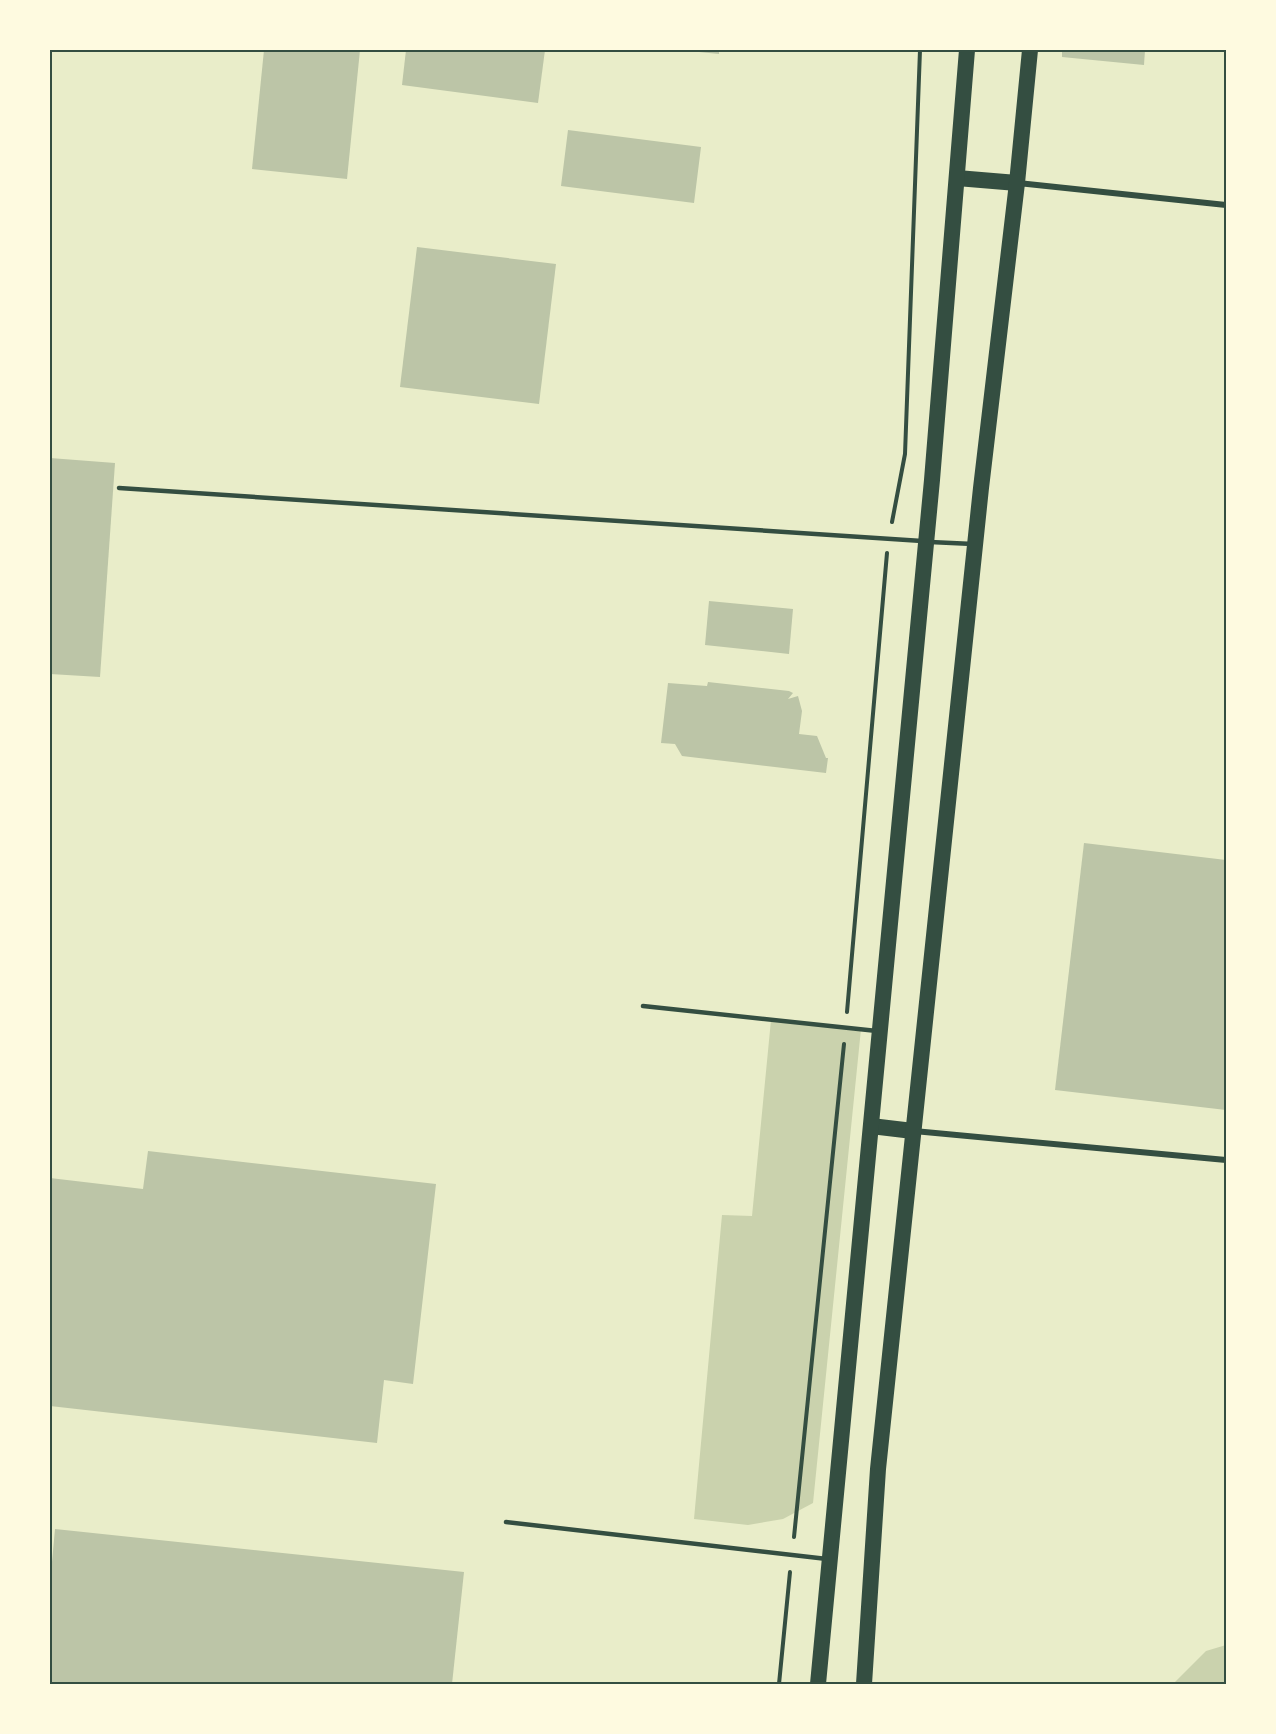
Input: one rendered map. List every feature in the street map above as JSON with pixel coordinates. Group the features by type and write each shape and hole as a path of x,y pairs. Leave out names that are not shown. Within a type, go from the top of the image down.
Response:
{"highway":[{"path":"818,1684 926,542 968,50"},
{"path":"864,1684 878,1469 975,544 1030,50"},
{"path":"957,178 1017,183"},
{"path":"871,1126 913,1131"}],"street":[{"path":"1017,183 1227,205"},
{"path":"913,1131 1227,1160"}],"lane":[{"path":"119,488 975,544"},
{"path":"644,1006 880,1031"},
{"path":"506,1522 829,1559"}],"path":[{"path":"779,1684 846,1028 889,539 905,454 920,50"}],"green space":[{"path":"771,1020 861,1029 813,1503 783,1519 748,1525 694,1519 722,1215 752,1216"},
{"path":"1226,1645 1226,1684 1173,1684 1206,1651"}],"building":[{"path":"264,50 360,50 347,179 252,169"},
{"path":"406,50 545,50 538,103 402,85"},
{"path":"719,50 719,54 689,51"},
{"path":"1062,50 1145,50 1144,65 1062,57"},
{"path":"568,130 701,147 694,203 561,186"},
{"path":"417,247 556,264 539,404 400,387"},
{"path":"50,458 115,463 100,677 50,674"},
{"path":"709,601 793,609 789,654 705,645"},
{"path":"708,682 789,691 793,693 788,699 798,696 802,711 799,734 817,736 828,758 826,773 682,756 675,744 661,743 668,683 707,686"},
{"path":"1084,843 1226,860 1226,1110 1055,1090"},
{"path":"148,1151 436,1184 413,1384 384,1380 377,1443 50,1406 50,1178 143,1189"},
{"path":"55,1529 464,1572 452,1684 50,1684 50,1584"}]}
